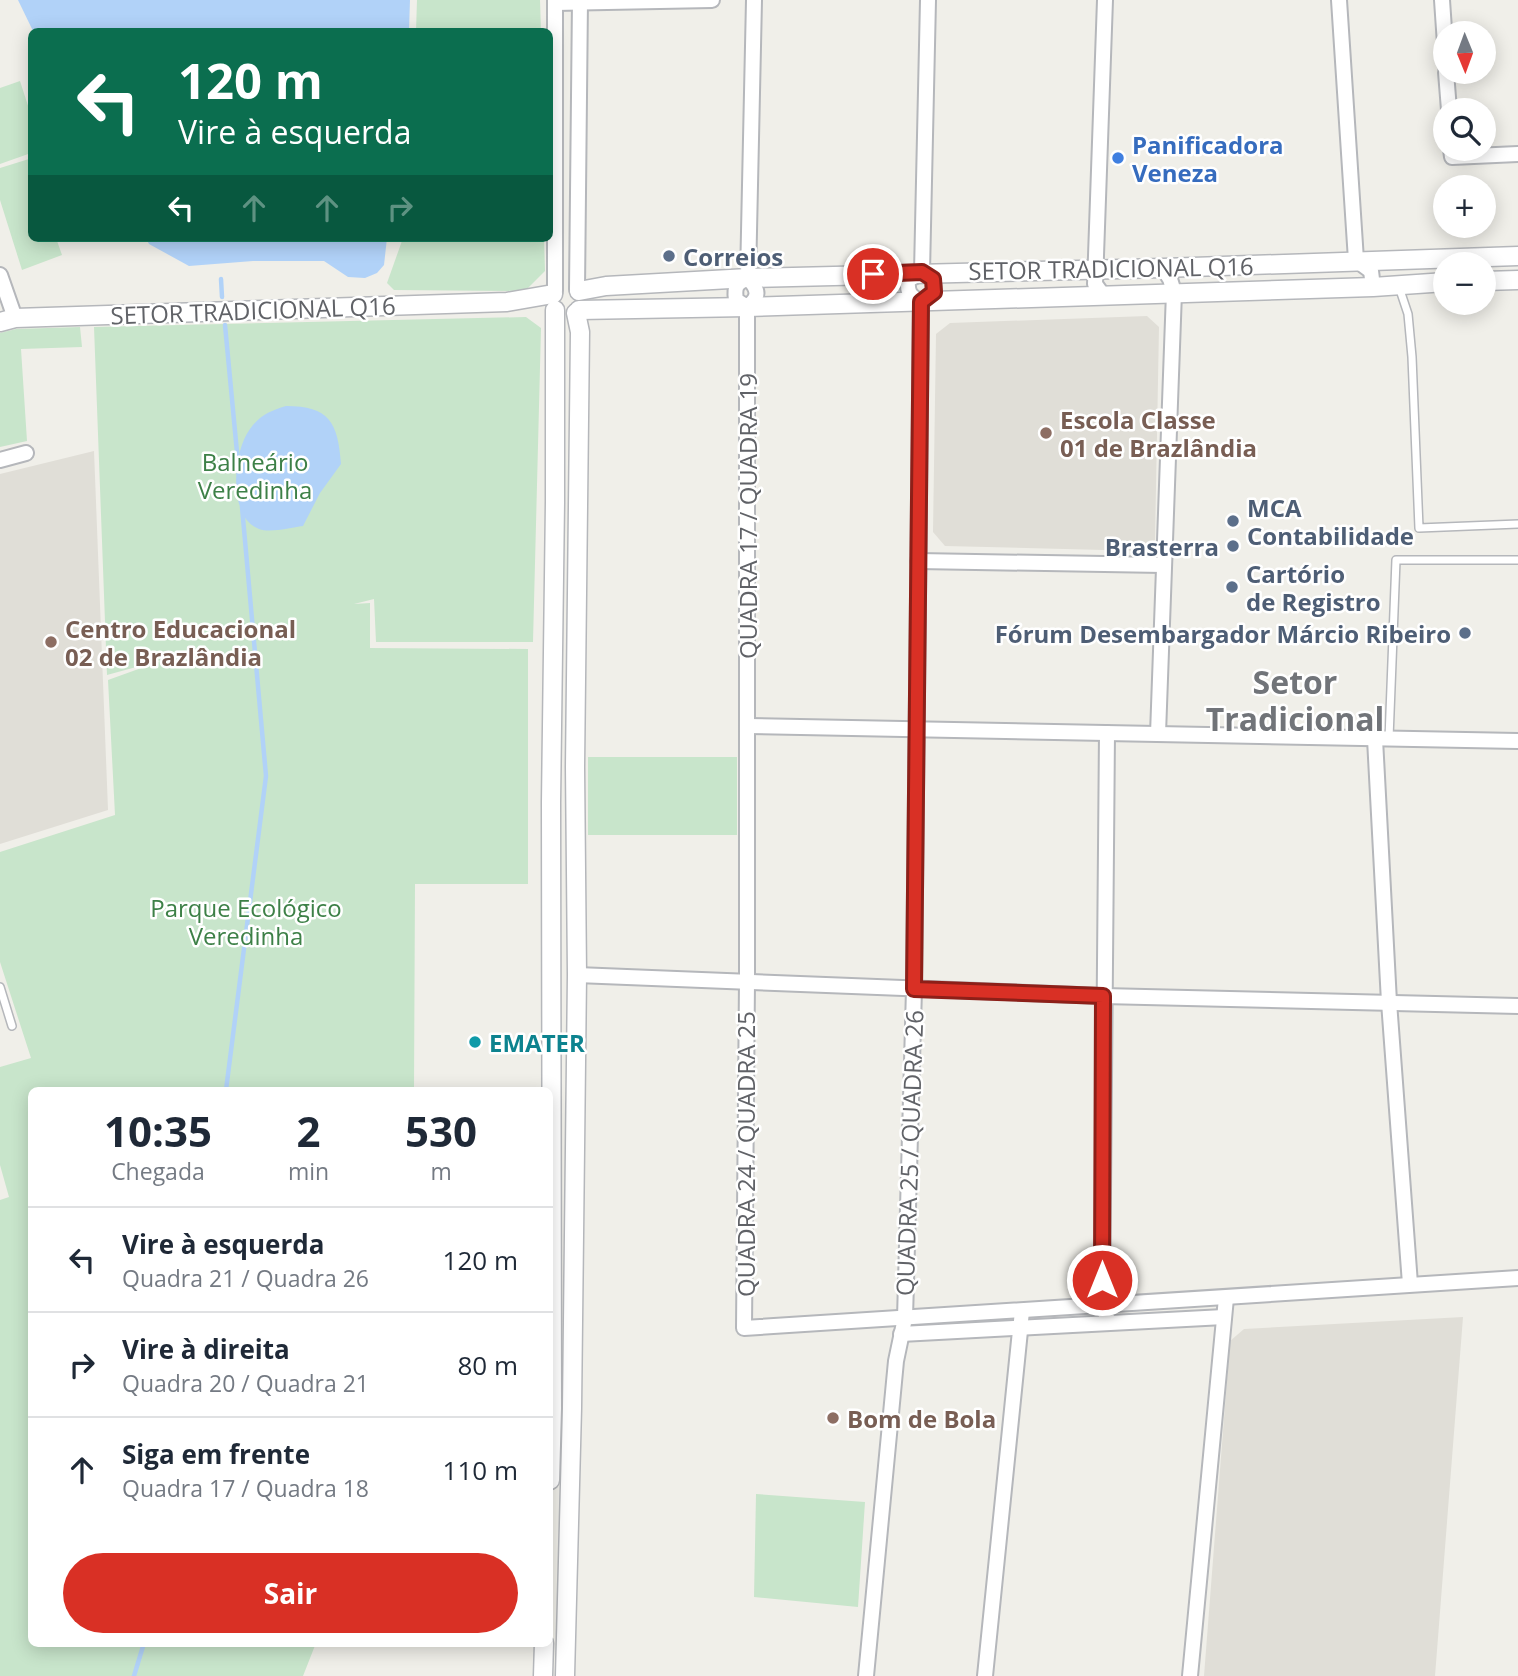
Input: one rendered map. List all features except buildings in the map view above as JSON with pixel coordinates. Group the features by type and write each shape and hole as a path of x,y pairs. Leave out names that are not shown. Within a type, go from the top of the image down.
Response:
{"street":[{"path":"551,1087 555,1 712,0"},
{"path":"748,278 754,0"},
{"path":"922,272 928,0"},
{"path":"1102,295 1095,284 1105,0"},
{"path":"1339,0 1356,260 1371,271 1373,287"},
{"path":"1442,0 1443,21"},
{"path":"565,1676 572,1408 577,975 576,533 580,332 578,311 583,300 578,290 580,1"},
{"path":"555,116 559,105 572,102 580,116"},
{"path":"1496,155 1518,154"},
{"path":"554,216 559,204 566,200 575,204 580,217"},
{"name":"SETOR TRADICIONAL Q16","path":"578,290 748,278 1518,256"},
{"path":"1158,734 1174,292 1163,268"},
{"name":"QUADRA 25 / QUADRA 26","path":"866,1676 895,1361 905,1318 914,989 921,302 911,297 907,290 908,280 922,272"},
{"path":"0,275 8,320"},
{"name":"QUADRA 17 / QUADRA 19","path":"747,981 747,307 736,300 734,290 737,284 748,278"},
{"path":"1496,281 1518,280"},
{"name":"SETOR TRADICIONAL Q16","path":"578,311 1373,287 1433,283"},
{"path":"554,301 565,285 578,290"},
{"path":"554,301 562,315 569,316 578,311"},
{"name":"SETOR TRADICIONAL Q16","path":"8,320 554,301"},
{"path":"0,460 26,453"},
{"path":"555,534 559,540 566,541 572,539 576,533"},
{"path":"918,561 1163,565"},
{"path":"747,726 1518,741"},
{"path":"1107,733 1102,1306 1109,1322"},
{"path":"1382,739 1389,1002 1410,1284"},
{"path":"552,768 562,774 575,767"},
{"path":"551,802 555,796 562,793 575,803"},
{"path":"577,975 1103,996 1518,1006"},
{"name":"QUADRA 24 / QUADRA 25","path":"747,981 744,1328 905,1318"},
{"path":"905,1318 1518,1278"},
{"path":"1190,1676 1226,1298"},
{"path":"985,1676 1022,1311"},
{"path":"901,1334 1224,1317"},
{"path":"553,1408 572,1408"},
{"path":"543,1676 544,1647"}],"lane":[{"path":"1398,284 1408,314 1411,347 1419,528 1518,524"},
{"path":"1382,739 1396,561 1518,560"},
{"path":"0,987 12,1026"}],"shaded area":[{"name":"Escola Classe 01 de Brazlândia","path":"1147,316 1159,327 1155,540 1143,551 945,546 933,532 936,334 950,323"},
{"name":"Centro Educacional 02 de Brazlândia","path":"94,451 108,810 0,844 0,474"},
{"path":"1463,1317 1435,1676 1204,1676 1230,1341 1244,1329"}],"green space":[{"path":"417,0 540,0 541,28 416,28"},
{"path":"20,81 28,106 28,154 0,164 0,88"},
{"path":"28,159 28,242 57,242 62,255 22,270 0,200 0,168"},
{"path":"402,242 544,242 545,271 525,291 394,290 387,283"},
{"name":"Parque Ecológico Veredinha","path":"526,317 541,328 533,642 376,642 374,599 354,604 370,603 370,648 528,649 528,884 415,884 414,1087 28,1087 28,1647 314,1647 303,1676 0,1676 0,1200 9,1197 0,1165 0,1067 31,1058 0,962 0,852 115,815 108,680 169,658 107,675 94,327"},
{"path":"80,327 82,347 21,349 27,441 0,447 0,333 16,329"},
{"path":"588,757 737,757 737,835 588,835"},
{"path":"756,1494 865,1502 858,1607 754,1597"}],"water":[{"path":"18,0 410,0 409,28 32,28"},
{"path":"148,242 387,242 384,265 377,273 365,278 348,277 324,261 253,261 189,266"},
{"path":"286,406 312,409 328,419 337,437 341,464 320,493 303,526 264,530 249,522 242,511 236,483 237,467 244,439 254,424 266,414"}],"waterway":[{"path":"221,279 222,297"},
{"path":"225,325 238,463"},
{"path":"226,1087 266,776 242,507"},
{"path":"134,1676 143,1647"}],"place":[{"name":"Panificadora Veneza","path":"1118,158"},
{"name":"Correios","path":"669,256"},
{"name":"Escola Classe 01 de Brazlândia","path":"1046,433"},
{"name":"MCA Contabilidade","path":"1233,521"},
{"name":"Brasterra","path":"1233,546"},
{"name":"Cartório de Registro","path":"1232,587"},
{"name":"Fórum Desembargador Márcio Ribeiro","path":"1465,633"},
{"name":"Centro Educacional 02 de Brazlândia","path":"51,642"},
{"name":"EMATER","path":"475,1042"},
{"name":"Bom de Bola","path":"833,1418"}],"district":[{"name":"Setor Tradicional","path":"1295,700"}],"route":[{"path":"873,274 922,272 933,279 934,292 921,302 914,989 1103,996 1102,1280"}],"park label":[{"name":"Balneário Veredinha","path":"255,475"}]}
